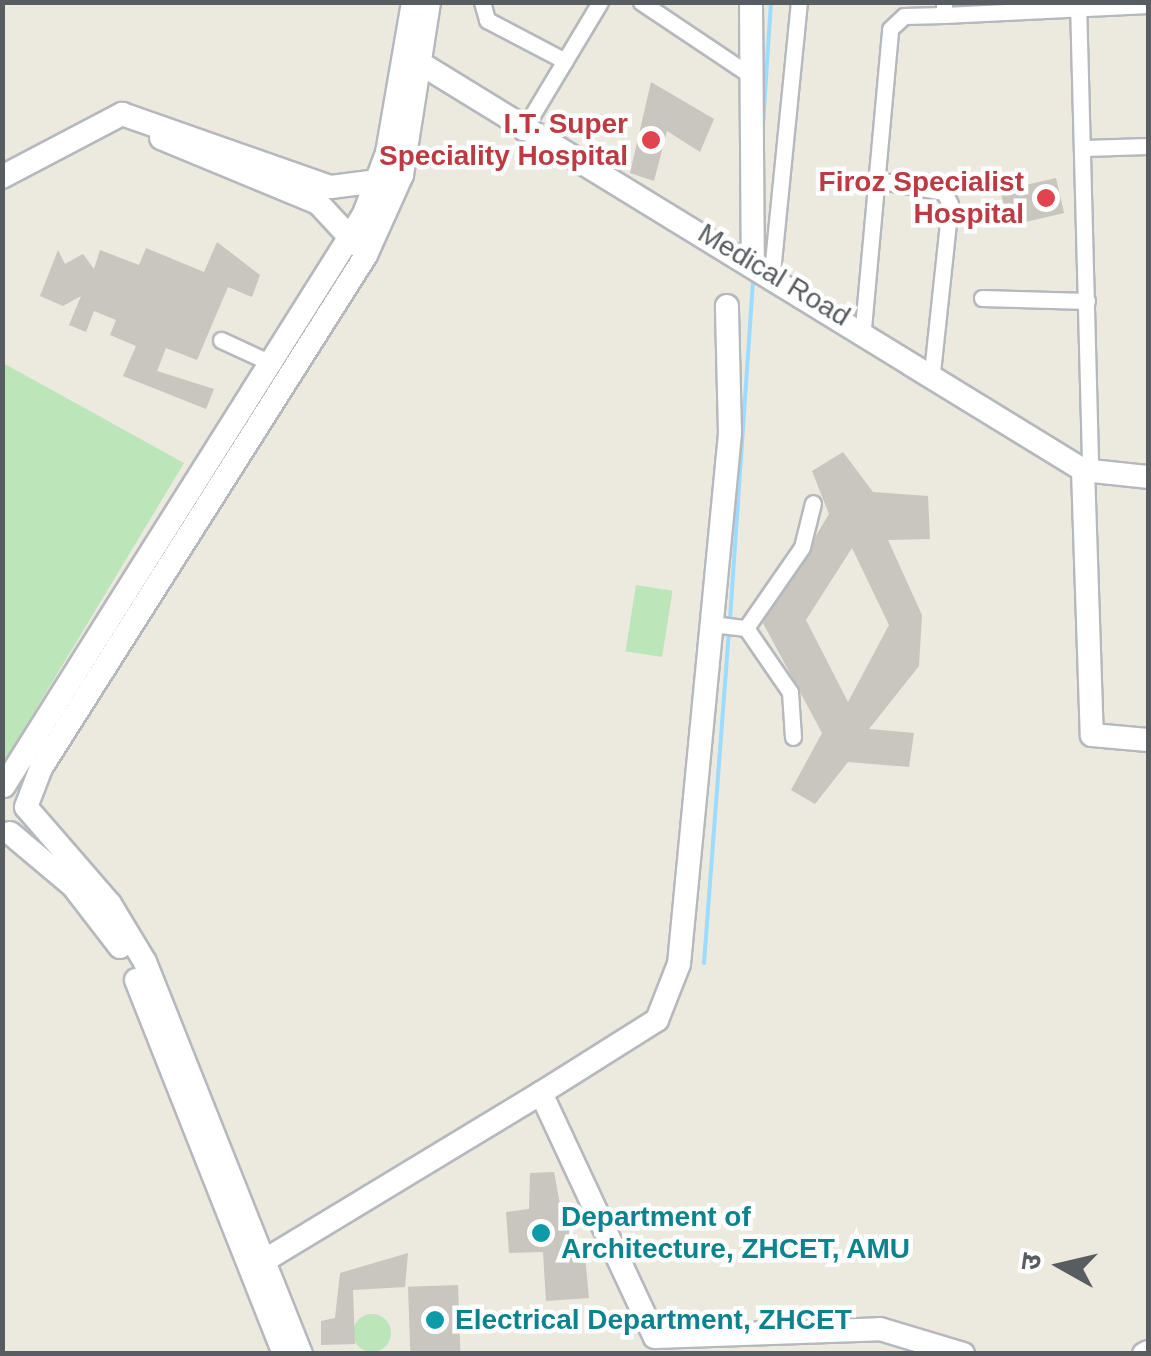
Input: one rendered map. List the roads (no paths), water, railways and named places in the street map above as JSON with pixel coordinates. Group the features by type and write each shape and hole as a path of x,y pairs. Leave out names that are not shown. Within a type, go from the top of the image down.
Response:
{"street":[{"path":"302,1354 145,962 110,904 4,786 95,666 366,255 402,176 413,2"},
{"path":"284,1354 118,941 73,886 6,833 26,807 95,666 350,236 378,180 429,2"},
{"path":"482,2 487,20 565,60"},
{"path":"522,132 600,2"},
{"path":"641,2 750,74"},
{"path":"763,266 800,2"},
{"path":"748,4 763,266"},
{"path":"1078,4 1087,301 1092,735 1148,740"},
{"path":"864,328 890,29 904,16 944,9 1148,5"},
{"name":"Medical Road","path":"412,58 522,132 763,266 1086,471 1148,477"},
{"path":"2,177 135,115 332,187 378,180"},
{"path":"109,125 282,185 318,203 366,255"},
{"path":"1084,148 1148,146"},
{"path":"877,180 944,192 950,204 932,372"},
{"path":"982,298 1087,301"},
{"path":"267,1259 657,1020 679,964 712,624 730,434 726,306"},
{"path":"221,340 273,364"},
{"path":"746,628 802,547 812,503"},
{"path":"712,624 746,628 790,692 792,737"},
{"path":"541,1093 655,1337 880,1329 963,1354"}],"waterway":[{"path":"763,125 771,2"},
{"path":"730,619 753,279"},
{"path":"704,963 729,628"}],"place":[{"name":"I.T. Super Speciality Hospital","path":"651,140"},
{"name":"Firoz Specialist Hospital","path":"1046,198"},
{"name":"Department of Architecture, ZHCET, AMU","path":"541,1233"},
{"name":"Electrical Department, ZHCET","path":"435,1320"}]}
